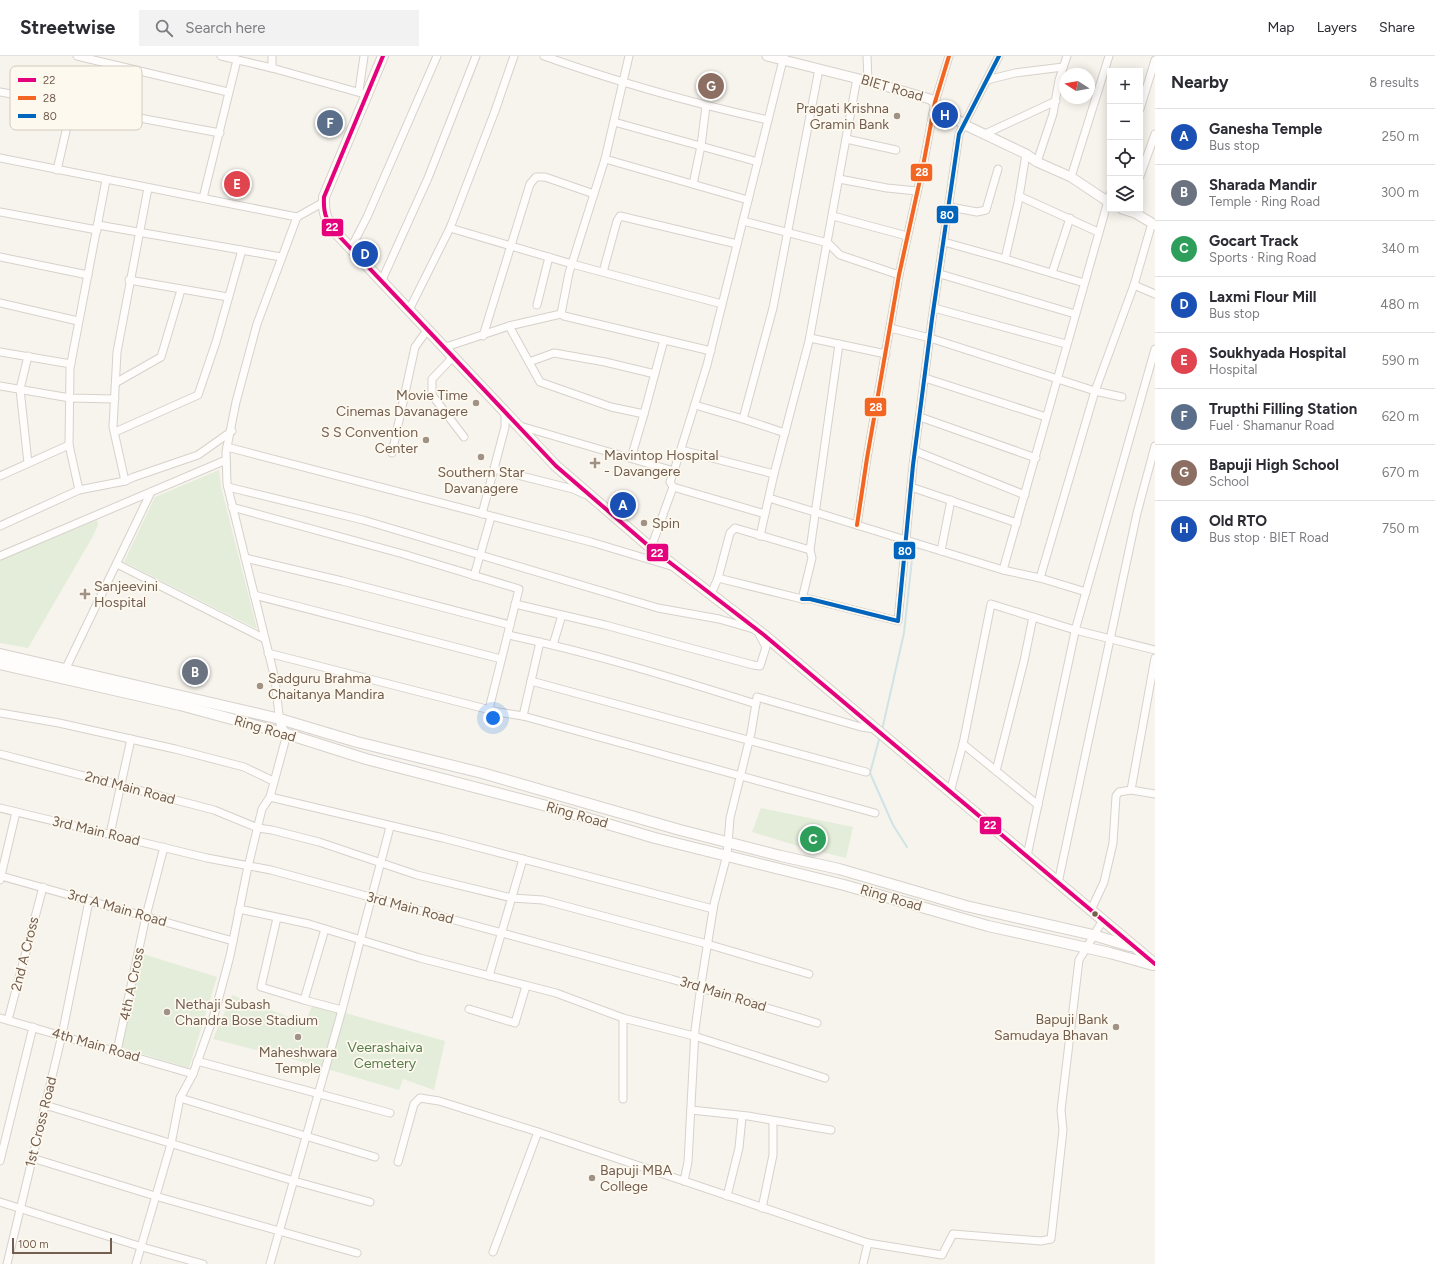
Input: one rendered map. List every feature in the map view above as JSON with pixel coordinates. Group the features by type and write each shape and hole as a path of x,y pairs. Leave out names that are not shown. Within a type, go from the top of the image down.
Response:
{"main road":[{"path":"383,56 363,93 329,185 324,202 324,211 329,223 556,466 651,548 757,630 1027,856 1135,948 1152,964 1155,970"},
{"name":"Ring Road","path":"0,654 280,719 357,742 482,773 585,804 781,856 839,869 966,906 1093,935 1135,948"},
{"name":"Ring Road","path":"0,664 180,705 287,734 366,758 543,805 656,838 859,889 988,926 1152,964"},
{"path":"1118,943 1152,964"}],"street":[{"path":"77,56 94,58 126,66"},
{"path":"221,56 272,68 363,93 364,56"},
{"path":"272,56 272,68"},
{"path":"351,248 370,210 437,56"},
{"path":"382,280 428,178 476,56"},
{"path":"410,310 450,228 495,111 514,56"},
{"path":"544,56 585,71 624,81 706,106 768,120"},
{"path":"561,314 572,264 605,159 629,56"},
{"name":"BIET Road","path":"767,56 784,58 819,69 868,81 934,102 963,124 1026,154 1037,162 1071,177 1107,198"},
{"path":"867,56 868,81"},
{"path":"857,525 898,275 917,192 934,102 949,56"},
{"path":"718,578 898,621 915,451 934,308 960,134 963,124 999,56"},
{"path":"1037,162 1056,101 1059,80 1067,56"},
{"path":"1071,177 1109,56"},
{"path":"765,514 673,487 670,482 711,351 784,58"},
{"path":"203,198 220,133 236,60"},
{"path":"1142,104 1155,60"},
{"path":"987,80 1015,73 1063,67"},
{"path":"743,419 773,308 819,69"},
{"path":"142,70 228,92"},
{"path":"760,536 774,474 810,338 840,179 857,78"},
{"path":"0,92 10,94"},
{"path":"985,134 1056,101"},
{"path":"692,184 701,146 706,106"},
{"path":"142,118 220,133"},
{"path":"614,122 758,162"},
{"path":"57,170 66,130"},
{"path":"1143,168 1155,134"},
{"path":"846,139 896,150"},
{"path":"1005,259 1019,196 1026,154"},
{"path":"0,158 297,217"},
{"path":"605,159 748,200"},
{"path":"950,207 977,212 986,210 998,169"},
{"path":"482,336 530,184 536,177 545,177 594,194"},
{"path":"840,179 917,192"},
{"path":"79,490 68,445 71,364 106,180"},
{"path":"126,481 113,427 117,352 129,280 148,188"},
{"path":"1019,196 1098,232"},
{"path":"136,1264 171,1144 180,1098 193,1074 215,1012 233,941 248,867 262,809 270,797 273,781 287,734 280,724 275,679 232,507 228,487 226,460 227,447 232,431 236,402 257,324 281,257 297,217 324,202"},
{"path":"1003,570 1036,458 1056,378 1107,205"},
{"path":"0,212 139,232 281,257"},
{"path":"1040,578 1095,391 1134,285 1153,224 1132,212"},
{"path":"603,272 617,221 620,216 737,244"},
{"path":"833,216 907,236"},
{"path":"1052,273 1070,218"},
{"path":"743,221 828,243 840,255 898,275"},
{"path":"450,228 572,264 722,304"},
{"path":"944,242 1084,283"},
{"path":"115,432 198,395 216,342 242,250"},
{"path":"0,257 88,275"},
{"path":"537,305 549,257"},
{"path":"940,274 1075,314"},
{"path":"129,280 228,297"},
{"path":"1134,285 1155,294"},
{"path":"116,382 161,357 181,290"},
{"path":"0,303 78,321"},
{"path":"934,308 1066,344"},
{"path":"446,347 509,326 561,314 564,316 711,351"},
{"path":"509,326 540,382 611,407 644,414"},
{"path":"890,328 930,338 1095,391 1122,397"},
{"path":"392,453 415,347 428,329"},
{"path":"810,338 886,354"},
{"path":"631,458 664,340"},
{"path":"802,599 812,558 810,550 814,512 839,344"},
{"path":"1027,856 1075,630 1155,349"},
{"path":"0,352 71,364"},
{"path":"529,362 554,353 605,362 655,374"},
{"path":"28,356 20,389 28,463"},
{"path":"454,356 432,379 432,395 464,437"},
{"path":"925,378 1046,417"},
{"path":"0,386 70,398 115,400"},
{"path":"695,405 785,433"},
{"path":"482,514 505,426 505,410"},
{"path":"920,417 1036,458"},
{"path":"520,426 674,471"},
{"path":"0,526 79,490 126,481 198,455 232,431"},
{"path":"0,476 68,445"},
{"path":"1058,883 1137,514 1155,446"},
{"path":"227,447 591,542 677,568"},
{"path":"681,450 774,474"},
{"path":"915,451 1025,495"},
{"path":"0,556 226,460"},
{"path":"494,469 573,489 597,500"},
{"path":"228,487 363,520 658,608 719,619 757,630 766,647 760,666 515,604"},
{"path":"651,548 673,487"},
{"path":"911,487 1017,523"},
{"path":"66,670 151,492"},
{"path":"769,498 1003,570 1040,578 1086,592"},
{"path":"941,551 951,500"},
{"path":"232,507 519,589 489,709"},
{"path":"474,576 491,517"},
{"path":"711,594 718,578 730,533 735,528 810,550"},
{"path":"245,558 342,581 510,625"},
{"path":"116,564 265,639"},
{"path":"254,595 501,659"},
{"path":"950,792 963,744 991,604 1075,630 1155,650"},
{"path":"553,644 562,615"},
{"path":"996,771 1024,661 1033,617"},
{"path":"508,635 553,644 680,680 756,704"},
{"path":"523,716 540,642"},
{"path":"268,653 489,709 523,716 875,813"},
{"path":"1131,790 1155,658"},
{"path":"531,681 866,772"},
{"path":"684,1182 688,1162 694,1036 700,988 713,909 727,855 730,818 741,776 757,697 879,732"},
{"path":"0,714 59,723 244,766 273,781"},
{"path":"110,834 132,739"},
{"path":"963,744 1038,805"},
{"name":"2nd Main Road","path":"0,754 214,810 258,828 319,842 417,875 512,898 543,900 707,944 809,974"},
{"path":"1091,910 1104,882 1113,843 1116,796 1119,792 1131,790 1155,794"},
{"path":"270,797 327,810 390,827 443,838 713,909"},
{"name":"3rd Main Road","path":"0,808 248,867 271,870 500,933 543,943 817,1023"},
{"path":"1,878 16,812"},
{"path":"270,1264 281,1231 342,1010 390,827"},
{"name":"4th A Cross","path":"117,1051 146,916 164,847"},
{"path":"489,976 500,933 523,859"},
{"name":"3rd A Main Road","path":"1,878 42,887 233,941"},
{"name":"2nd A Cross","path":"8,1020 42,887"},
{"name":"1st Cross Road","path":"7,1264 62,1035 89,901"},
{"path":"239,909 325,929 556,994 622,1018 694,1036 825,1078"},
{"path":"277,918 261,987 342,1010"},
{"path":"398,1162 414,1104 420,1098 438,1101 538,1132 868,1243 942,1255 953,1234 1041,1241 1051,1239 1063,1130 1061,1110 1079,960 1103,920"},
{"path":"304,1000 325,929"},
{"path":"469,1009 515,1023 526,986"},
{"name":"4th Main Road","path":"0,1018 193,1074"},
{"path":"622,1018 623,1099"},
{"path":"0,1161 33,1027"},
{"path":"197,1061 390,1113"},
{"path":"180,1098 375,1157"},
{"path":"45,1105 294,1181 370,1202"},
{"path":"691,1110 831,1130"},
{"path":"726,1196 739,1148 742,1117"},
{"path":"762,1208 773,1155 773,1121"},
{"path":"493,1252 538,1132"},
{"path":"32,1158 155,1196 357,1253"},
{"path":"0,1202 142,1247 204,1264"},
{"path":"863,1264 868,1243"}],"green space":[{"path":"219,470 221,487 257,629 124,562 155,497"},
{"path":"97,520 98,525 93,536 28,648 0,643 0,560"},
{"path":"761,808 853,827 846,858 798,846 752,832"},
{"name":"Nethaji Subash Chandra Bose Stadium","path":"143,954 217,977 189,1068 120,1047"},
{"name":"Veerashaiva Cemetery","path":"232,995 305,1023 313,1004 445,1041 434,1090 403,1079 399,1090 296,1060 213,1039"}],"waterway":[{"path":"882,730 904,633 913,550"},
{"path":"880,736 870,773 893,825 907,847"}],"transit line":[{"name":"22","path":"383,56 324,197 325,214 331,226 339,236 556,466 651,548 764,635 1155,964"},
{"name":"28","path":"857,525 867,458 899,275 923,166 935,102 949,56"},
{"name":"80","path":"802,599 810,599 898,621 913,465 932,319 959,134 999,56"}],"place":[{"name":"Bapuji High School","path":"711,86"},
{"name":"Old RTO","path":"945,115"},
{"name":"Pragati Krishna Gramin Bank","path":"897,116"},
{"name":"Trupthi Filling Station","path":"330,123"},
{"name":"Soukhyada Hospital","path":"237,184"},
{"name":"Laxmi Flour Mill","path":"365,254"},
{"name":"Movie Time Cinemas Davanagere","path":"476,403"},
{"name":"S S Convention Center","path":"426,440"},
{"name":"Southern Star Davanagere","path":"481,457"},
{"name":"Mavintop Hospital - Davangere","path":"595,463"},
{"name":"Ganesha Temple","path":"623,505"},
{"name":"Spin","path":"644,523"},
{"name":"Sanjeevini Hospital","path":"85,594"},
{"name":"Sharada Mandir","path":"195,672"},
{"name":"Sadguru Brahma Chaitanya Mandira","path":"260,686"},
{"name":"Gocart Track","path":"813,839"},
{"name":"Nethaji Subash Chandra Bose Stadium","path":"167,1012"},
{"name":"Bapuji Bank Samudaya Bhavan","path":"1116,1027"},
{"name":"Maheshwara Temple","path":"298,1037"},
{"name":"Bapuji MBA College","path":"592,1178"}]}
